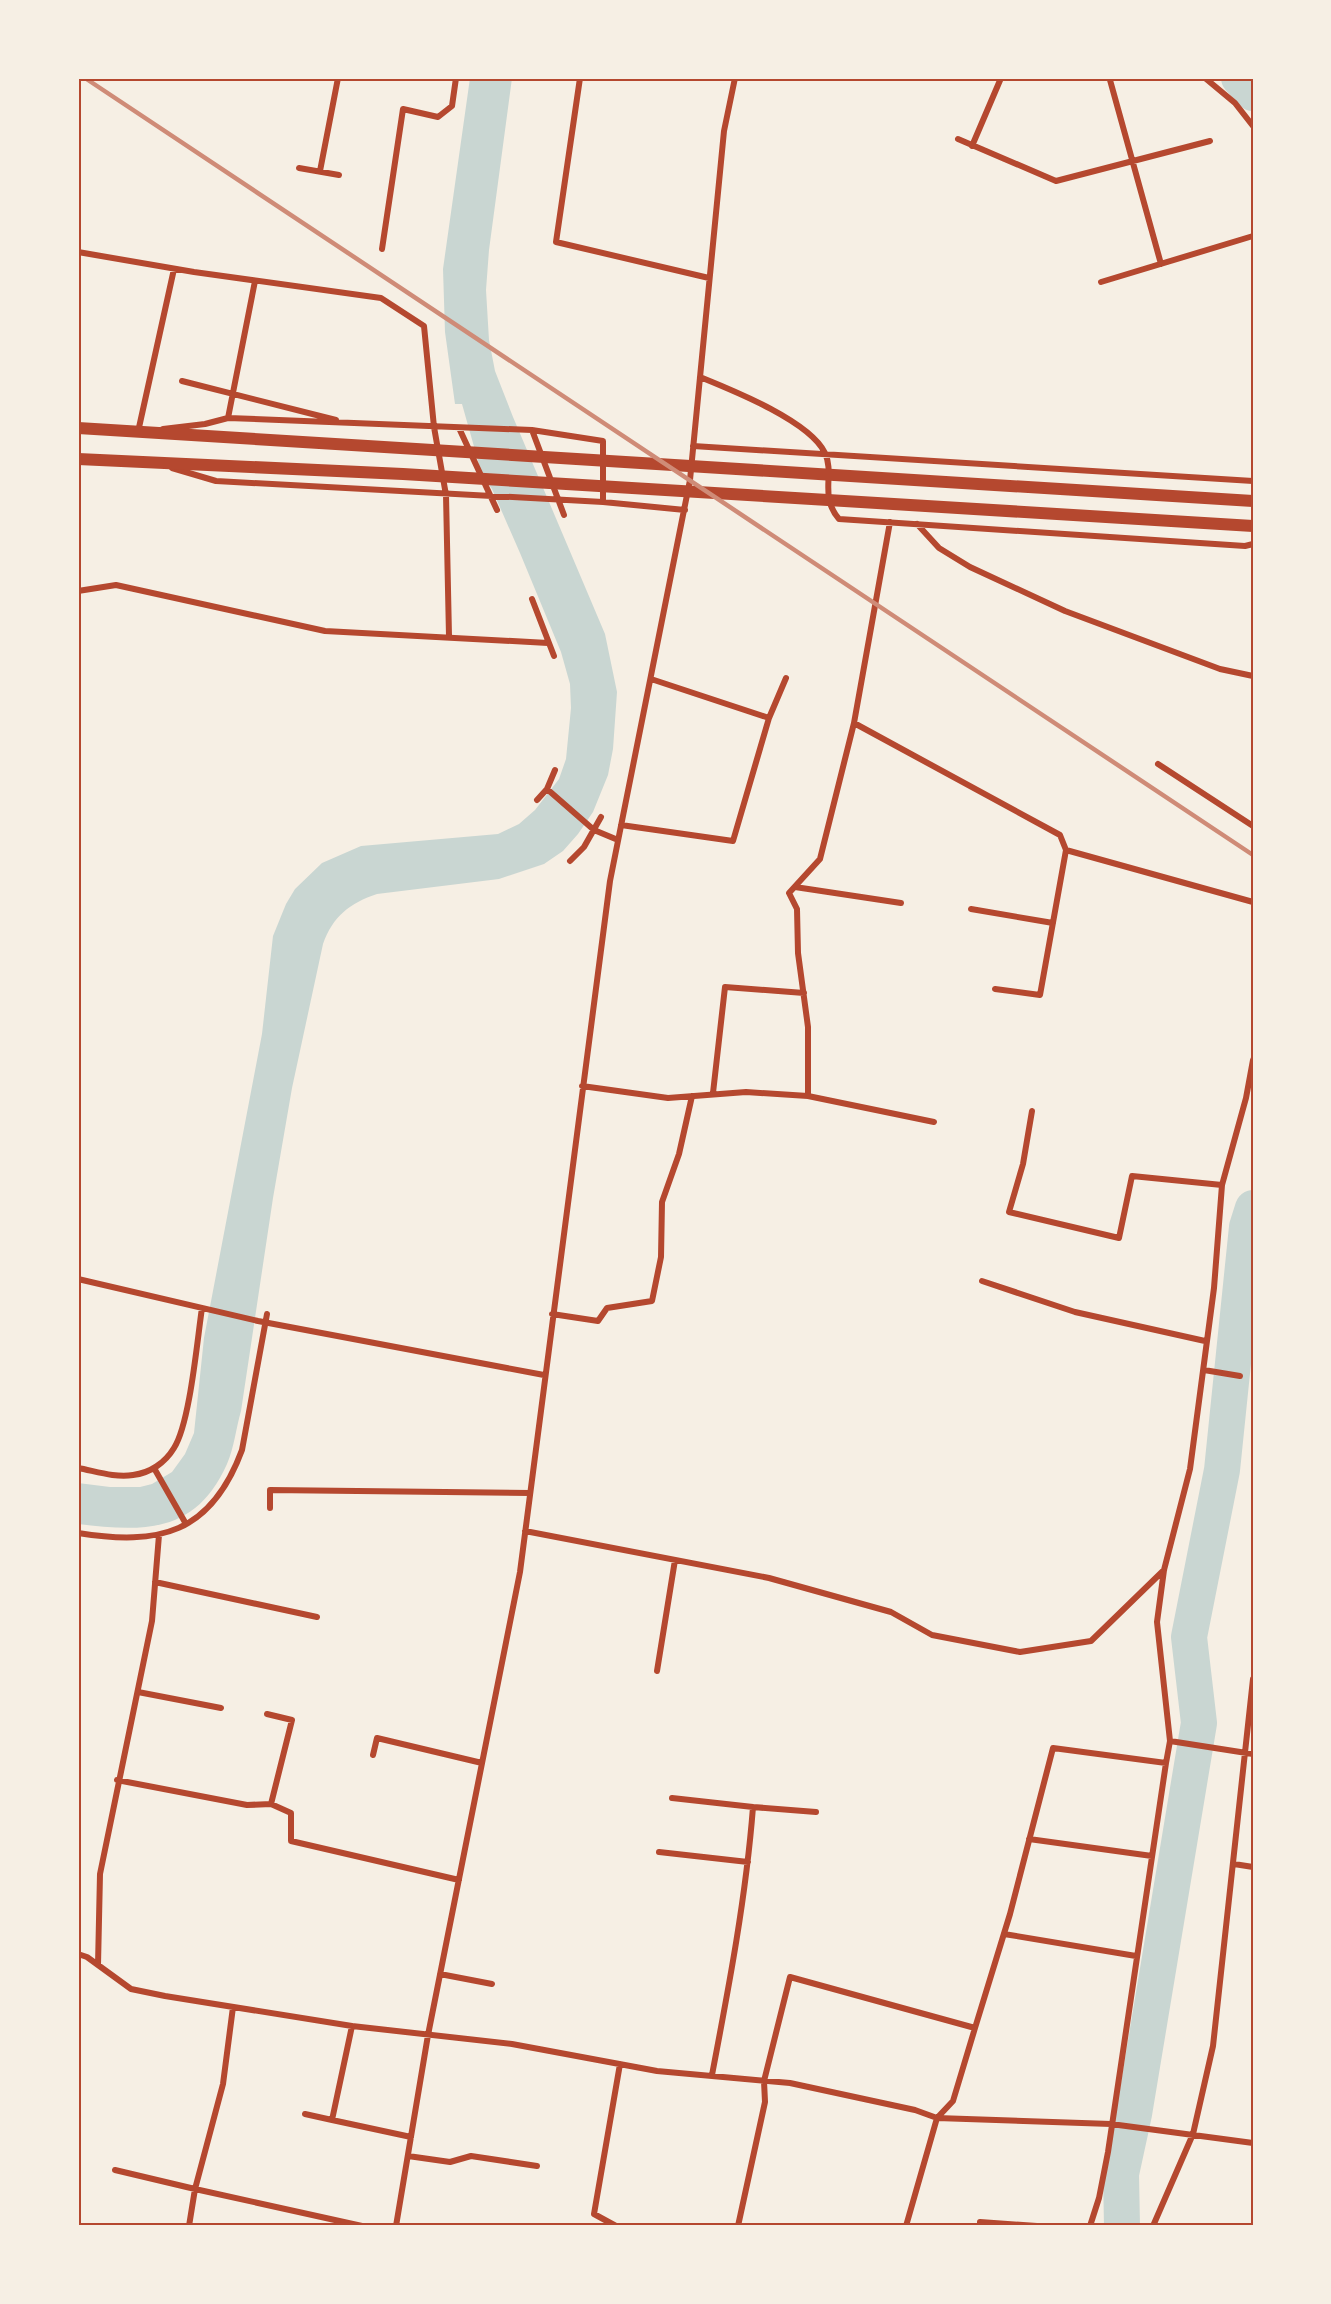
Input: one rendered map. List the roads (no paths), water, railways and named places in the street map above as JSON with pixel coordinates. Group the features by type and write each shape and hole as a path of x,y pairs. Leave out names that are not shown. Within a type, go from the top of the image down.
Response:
{"main road":[{"path":"78,428 1253,501"},
{"path":"78,459 403,474 1253,526"}],"street":[{"path":"320,171 338,78"},
{"path":"382,249 403,109 438,117 452,106 456,78"},
{"path":"580,78 556,242 709,278"},
{"path":"396,2226 428,2035 520,1572 610,881 685,510 724,131 735,78"},
{"path":"972,146 1001,78"},
{"path":"1205,78 1235,103 1253,126"},
{"path":"1110,80 1161,264"},
{"path":"958,139 1056,182 1210,141"},
{"path":"299,168 339,175"},
{"path":"1101,282 1253,236"},
{"path":"78,252 174,269 381,298 424,326 434,427 446,495 449,636"},
{"path":"174,269 138,432 206,424 228,418 532,430 603,441 603,502"},
{"path":"228,418 255,281"},
{"path":"700,377 746,396 811,436 825,454 830,508 839,519 1245,546 1253,544"},
{"path":"182,381 233,392 348,423"},
{"path":"459,428 498,510"},
{"path":"532,430 564,515"},
{"path":"693,446 1253,481"},
{"path":"159,464 216,481 603,502 685,510"},
{"path":"808,1096 808,1027 798,953 797,909 789,892 820,859 854,723 890,522"},
{"path":"916,524 939,548 970,567 1065,611 1220,669 1253,676"},
{"path":"78,591 116,585 325,631 549,643"},
{"path":"532,599 554,656"},
{"path":"621,825 733,841 769,718 786,678"},
{"path":"651,679 769,718"},
{"path":"854,723 1060,835 1066,850 1040,995 995,989"},
{"path":"1158,764 1253,826"},
{"path":"537,800 549,791 555,770"},
{"path":"549,791 592,828 618,840"},
{"path":"570,861 584,847 592,828 601,817"},
{"path":"1066,850 1253,902"},
{"path":"795,887 900,903"},
{"path":"971,909 1053,923"},
{"path":"713,1094 725,987 804,993"},
{"path":"1090,2226 1099,2198 1115,2124 1136,1956 1170,1741 1157,1623 1164,1570 1190,1469 1204,1370 1205,1341 1214,1288 1222,1185 1246,1098 1253,1060"},
{"path":"582,1086 668,1098 746,1092 808,1096 934,1122"},
{"path":"552,1314 598,1320 606,1308 652,1301 661,1257 662,1202 679,1154 692,1096"},
{"path":"1032,1111 1023,1164 1009,1212 1119,1238 1132,1176 1222,1185"},
{"path":"78,1279 262,1322 544,1375"},
{"path":"981,1281 1075,1312 1205,1341"},
{"path":"78,1468 124,1476 156,1471 174,1449 182,1427 205,1309"},
{"path":"78,1533 117,1539 159,1535 216,1499 235,1470 246,1434 262,1322 267,1314"},
{"path":"1204,1370 1240,1376"},
{"path":"156,1471 184,1521"},
{"path":"270,1508 270,1490 530,1493"},
{"path":"525,1531 780,1581 891,1612 932,1635 1020,1652 1091,1641 1164,1570"},
{"path":"98,1965 100,1875 117,1780 152,1621 159,1535"},
{"path":"657,1671 675,1560"},
{"path":"155,1582 317,1617"},
{"path":"1153,2226 1193,2134 1213,2046 1249,1753 1253,1679"},
{"path":"138,1692 221,1708"},
{"path":"267,1714 292,1720 271,1804"},
{"path":"373,1755 377,1738 482,1763"},
{"path":"1170,1741 1210,1749 1249,1753"},
{"path":"906,2226 937,2118 953,2101 1004,1934 1053,1748 1166,1763"},
{"path":"117,1780 247,1804 271,1804 291,1813 291,1841 459,1880"},
{"path":"672,1798 816,1812"},
{"path":"712,2075 737,1941 753,1807"},
{"path":"1029,1839 1152,1856"},
{"path":"659,1852 748,1862"},
{"path":"1234,1864 1253,1867"},
{"path":"1004,1934 1136,1956"},
{"path":"78,1954 98,1965 131,1989 233,2007 352,2026 512,2044 657,2072 790,2083 915,2110 937,2118 1115,2124 1253,2144"},
{"path":"440,1974 492,1984"},
{"path":"738,2226 765,2102 764,2080 790,1977 975,2028"},
{"path":"189,2226 195,2189 223,2084 233,2007"},
{"path":"332,2120 352,2026"},
{"path":"616,2226 594,2214 620,2064"},
{"path":"306,2114 411,2137"},
{"path":"408,2156 450,2162 471,2156 537,2166"},
{"path":"115,2170 362,2226"},
{"path":"980,2222 1037,2226"}],"waterway":[{"path":"1239,78 1253,93"},
{"path":"1122,2226 1121,2174 1134,2114 1199,1723 1189,1637 1222,1470 1247,1227 1253,1208"}],"railway":[{"path":"85,78 1253,855"}]}
